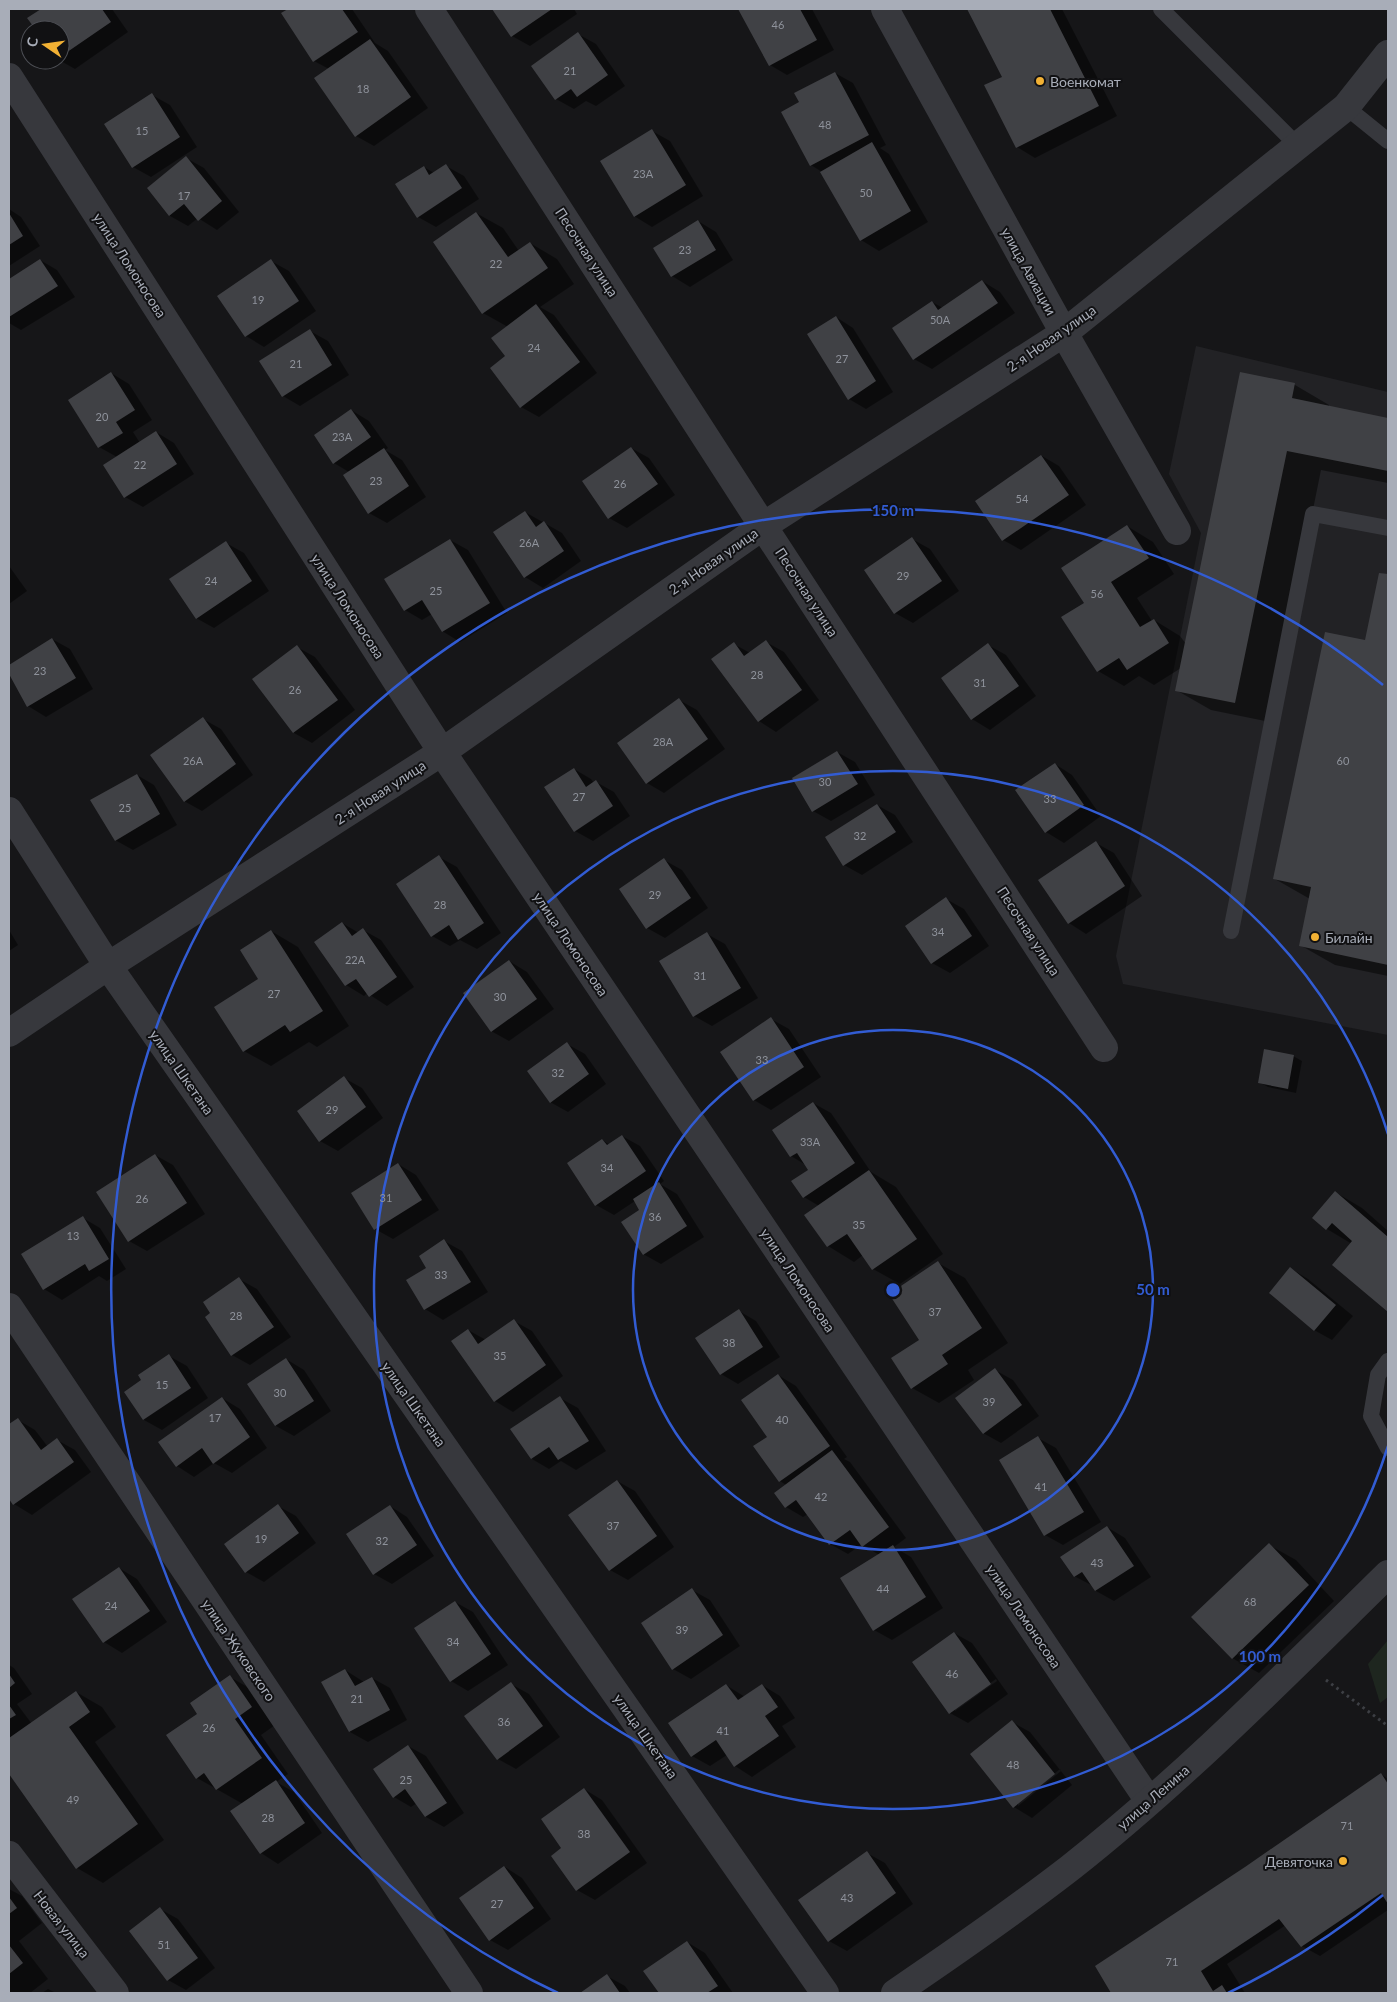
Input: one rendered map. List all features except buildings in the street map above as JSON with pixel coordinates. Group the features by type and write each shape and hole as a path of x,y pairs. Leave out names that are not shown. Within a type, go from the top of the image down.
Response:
{"street":[{"name":"Песочная улица","path":"429,9 763,526 1104,1048"},
{"name":"улица Авиации","path":"885,9 1064,333 1177,531"},
{"name":"2-я Новая улица","path":"9,1033 108,966 442,752 763,526 1064,333 1346,107 1388,54"},
{"name":"улица Ломоносова","path":"9,77 442,752 1149,1802"},
{"name":"улица Шкетана","path":"9,811 108,966 825,1993"},
{"name":"улица Жуковского","path":"9,1307 469,1993"},
{"name":"улица Ленина","path":"895,1993 983,1933 1070,1868 1149,1802 1266,1696 1388,1574"},
{"name":"Новая улица","path":"9,1855 115,1993"}],"lane":[{"path":"1161,9 1298,146"},
{"path":"1346,107 1388,141"},
{"path":"1231,931 1313,514 1388,528"},
{"path":"1388,1361 1378,1375 1371,1416 1388,1448"}],"path":[{"path":"1325,1679 1388,1726"}],"shaded area":[{"path":"1196,346 1388,392 1388,1035 1123,984 1116,956 1201,533 1169,474"},
{"path":"1388,1640 1388,1697 1380,1703 1368,1664"}],"place":[{"name":"Военкомат","path":"1040,81"},
{"name":"Билайн","path":"1315,937"},
{"name":"Девяточка","path":"1343,1861"}]}
